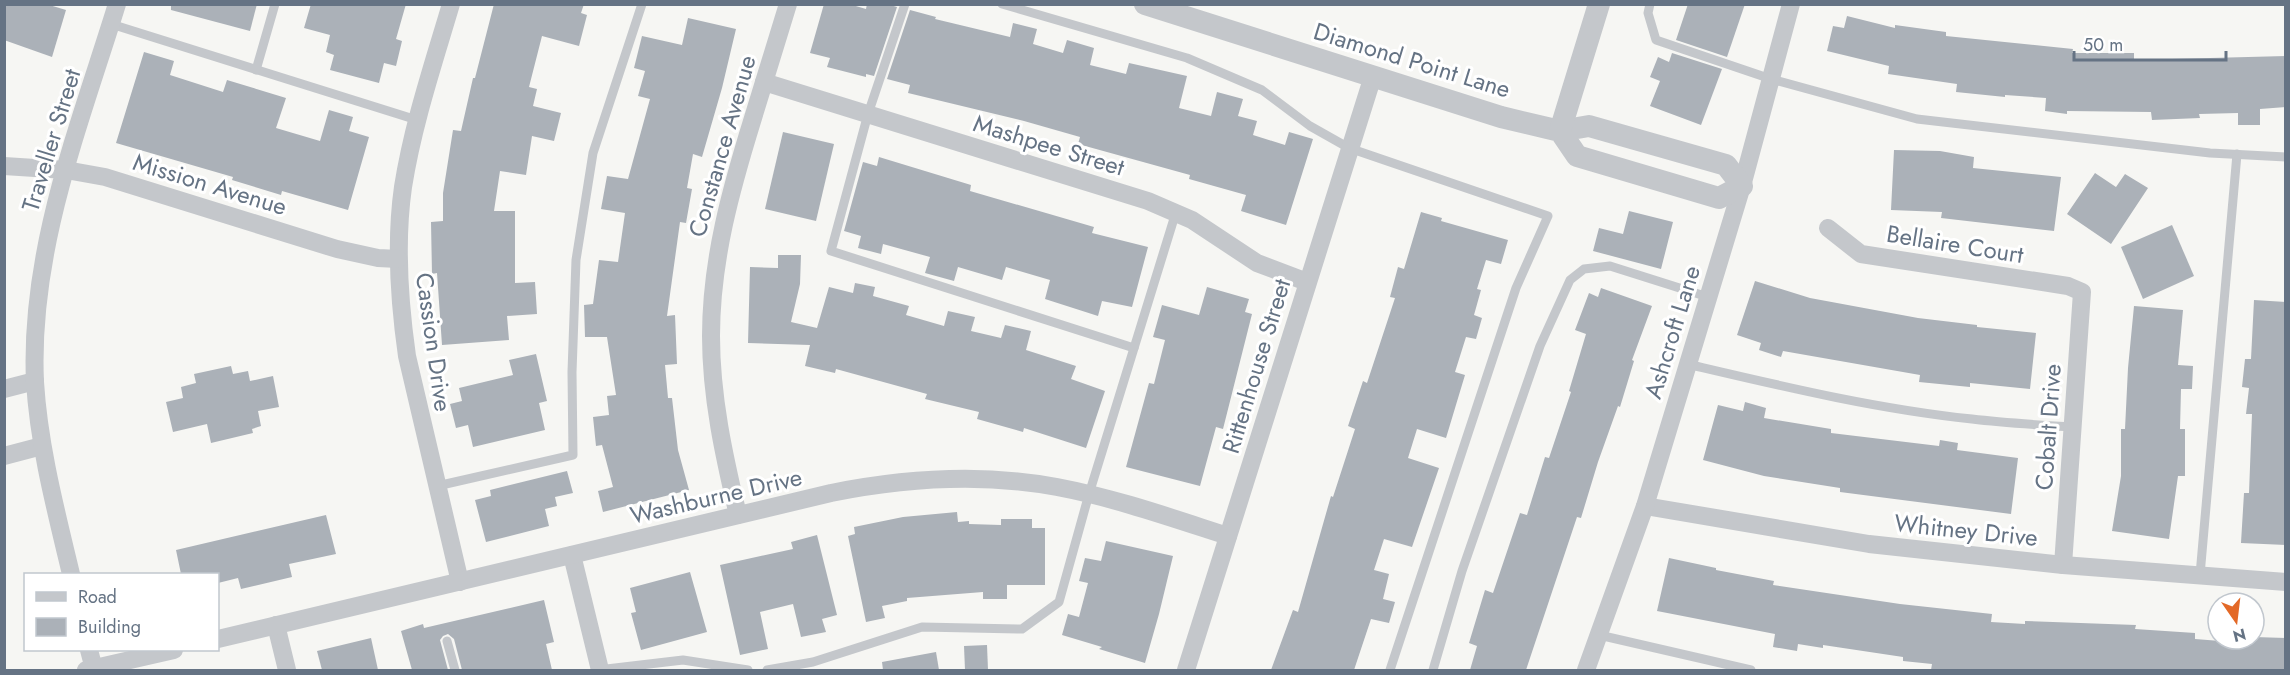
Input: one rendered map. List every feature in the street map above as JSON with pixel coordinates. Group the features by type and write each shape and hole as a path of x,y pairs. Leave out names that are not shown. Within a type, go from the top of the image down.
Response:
{"street":[{"name":"Traveller Street","path":"71,573 42,446 35,381 36,315 39,282 52,218 117,4"},
{"name":"Cassion Drive","path":"450,4 417,120 403,189 398,259 400,303 407,356 460,582"},
{"name":"Diamond Point Lane","path":"1145,4 1501,117 1560,131 1589,126 1726,165 1742,186"},
{"path":"1599,4 1560,131 1577,156 1719,198 1742,186"},
{"name":"Ashcroft Lane","path":"1586,670 1645,506 1742,186 1791,4"},
{"name":"Constance Avenue","path":"738,515 719,433 714,400 712,302 727,205 784,6"},
{"name":"Rittenhouse Street","path":"1186,670 1373,76"},
{"name":"Mashpee Street","path":"764,82 1176,212 1257,263 1307,282"},
{"name":"Mission Avenue","path":"4,166 66,170 124,183 337,249 378,258 398,259"},
{"name":"Bellaire Court","path":"1828,228 1861,254 2068,286 2082,292"},
{"name":"Cobalt Drive","path":"2062,565 2082,292"},
{"path":"4,389 35,381"},
{"path":"4,456 42,446"},
{"name":"Washburne Drive","path":"219,639 863,486 928,479 960,478 1025,482 1089,494 1228,536"},
{"name":"Whitney Drive","path":"1645,506 1869,544 2062,565 2286,582"},
{"path":"572,555 599,670"},
{"path":"276,625 286,670"},
{"path":"89,651 90,670 170,651"}],"lane":[{"path":"256,70 275,4"},
{"path":"437,486 573,455 572,372 576,260 592,153 642,4"},
{"path":"905,4 868,114 831,251 1134,348"},
{"path":"1002,4 1186,58 1262,90 1310,126 1349,148 1548,216 1516,288 1390,670"},
{"path":"1650,4 1648,13 1656,40 1771,79 1917,119 2237,154 2286,157"},
{"path":"111,24 417,120"},
{"path":"2200,575 2237,154"},
{"path":"767,670 813,662 922,627 1022,629 1059,602 1089,494 1176,212"},
{"path":"1433,670 1462,571 1540,346 1570,280 1584,269 1610,266 1708,297"},
{"path":"1688,364 1780,386 1872,404 1969,419 2072,427"},
{"path":"1599,635 1751,670"},
{"path":"447,641 455,670"},
{"path":"599,670 683,660 747,670"}],"building":[{"path":"4,4 46,4 66,10 52,57 4,40"},
{"path":"171,4 257,4 250,31 171,10"},
{"path":"311,4 406,4 396,39 402,41 396,66 384,63 379,83 330,70 334,55 326,52 330,35 304,28"},
{"path":"494,4 584,4 581,13 587,15 579,46 542,36 529,87 537,89 533,106 561,113 554,141 532,136 526,175 500,171 494,211 515,211 515,283 535,282 537,314 507,316 509,340 442,345 437,273 432,274 431,222 443,221 443,193 453,130 461,131"},
{"path":"824,4 849,4 866,9 867,4 887,4 897,7 874,76 866,74 866,77 827,67 830,58 810,53"},
{"path":"1688,4 1745,4 1727,57 1676,40"},
{"path":"910,10 936,17 935,19 1010,37 1013,23 1037,29 1033,44 1063,53 1067,40 1094,48 1090,65 1126,74 1129,63 1187,76 1179,108 1211,116 1217,92 1243,99 1238,116 1257,121 1253,135 1285,145 1289,132 1313,139 1286,225 1241,211 1246,195 1189,179 1190,175 1078,144 1080,137 908,93 910,85 887,79"},
{"path":"1847,16 1895,28 1895,25 1946,32 1946,36 2073,49 2072,53 2134,53 2134,60 2286,56 2286,107 2260,109 2260,125 2238,125 2238,113 2199,114 2200,118 2152,120 2151,112 2067,111 2067,114 2045,111 2046,98 1956,92 1957,84 1888,74 1889,66 1827,51 1833,26 1844,28"},
{"path":"688,18 736,29 702,157 693,154 687,188 692,189 686,223 680,222 667,316 675,315 677,364 665,365 668,398 672,398 678,450 689,490 603,512 598,491 613,487 602,445 596,446 593,417 609,415 607,396 616,395 607,337 585,337 584,305 593,304 599,260 618,262 625,213 601,209 607,176 628,179 650,99 638,96 645,71 634,68 642,36 682,45"},
{"path":"144,52 174,61 170,75 223,92 227,80 286,98 276,128 320,141 329,110 353,117 349,131 369,137 348,210 282,191 281,195 232,180 233,177 116,143"},
{"path":"1672,53 1722,69 1701,125 1650,106 1660,81 1650,77 1658,57 1669,62"},
{"path":"783,132 834,144 816,221 765,209"},
{"path":"1894,150 1940,151 1974,157 1973,168 2061,177 2054,231 1941,218 1942,212 1891,210"},
{"path":"879,157 971,185 970,191 1094,227 1092,233 1148,247 1132,307 1102,301 1098,316 1045,299 1050,280 1006,267 1002,280 958,267 954,281 925,273 930,257 883,244 881,254 858,248 861,236 844,231 863,162 877,166"},
{"path":"2095,173 2116,187 2125,174 2148,188 2111,244 2067,214"},
{"path":"1629,211 1673,222 1661,269 1593,251 1599,228 1623,234"},
{"path":"1421,212 1442,218 1441,221 1508,240 1501,264 1486,260 1477,289 1481,290 1474,315 1482,318 1476,339 1466,337 1455,372 1465,375 1446,438 1417,429 1408,458 1439,468 1412,547 1384,539 1374,570 1389,574 1383,599 1395,602 1389,623 1371,619 1354,670 1271,670 1293,610 1298,612 1331,496 1333,497 1355,429 1348,426 1363,381 1367,383 1395,298 1390,297 1398,267 1404,269"},
{"path":"2172,225 2194,276 2143,299 2121,247"},
{"path":"778,255 801,255 800,284 791,322 817,328 829,287 853,293 855,283 875,287 873,296 909,306 906,315 944,326 948,311 975,317 971,331 1001,338 1005,325 1031,331 1026,350 1076,366 1071,379 1105,391 1086,448 1024,428 1023,432 977,419 979,412 925,399 927,394 836,369 835,373 805,366 810,345 748,343 750,267 778,268"},
{"path":"1755,281 1810,298 1918,318 2036,333 2030,389 1970,383 1970,387 1919,382 1920,375 1783,351 1781,357 1759,350 1761,343 1737,335"},
{"path":"1207,287 1249,299 1245,312 1252,314 1223,429 1216,427 1200,486 1126,467 1149,383 1154,384 1165,340 1153,337 1162,305 1199,315"},
{"path":"1601,288 1652,306 1632,360 1634,361 1620,407 1618,406 1598,462 1581,518 1577,517 1526,670 1470,670 1477,646 1469,643 1485,590 1493,593 1520,513 1527,515 1545,457 1549,458 1571,392 1569,391 1586,334 1575,330 1589,293 1598,297"},
{"path":"2254,300 2286,302 2286,545 2241,543 2244,493 2249,493 2252,414 2246,414 2249,388 2242,387 2245,359 2251,359"},
{"path":"2134,306 2183,310 2178,365 2193,366 2192,389 2181,389 2180,429 2185,429 2185,476 2178,476 2169,539 2112,531 2121,476 2121,429 2125,429"},
{"path":"536,354 547,401 539,403 545,430 473,447 468,425 456,428 450,404 462,401 459,388 513,375 509,360"},
{"path":"231,366 233,374 248,371 250,381 273,376 279,407 258,411 261,426 252,429 253,433 211,443 207,424 173,432 166,402 183,398 181,387 196,383 194,374"},
{"path":"1745,402 1766,408 1764,418 1831,429 1831,433 1939,446 1940,440 1958,443 1957,450 2018,458 2011,514 1840,492 1840,488 1764,476 1703,460 1718,405 1743,411"},
{"path":"567,471 573,493 555,497 557,506 545,509 549,526 486,542 475,500 491,496 490,490"},
{"path":"957,512 958,522 969,521 969,524 1001,525 1001,519 1032,519 1032,528 1045,528 1045,585 1007,585 1007,599 983,599 983,592 907,598 907,601 882,606 885,618 866,622 848,536 855,534 854,527 903,517"},
{"path":"326,515 336,554 289,564 292,577 241,589 238,578 219,583 219,573 181,573 176,550"},
{"path":"817,535 837,615 822,619 826,632 801,637 793,604 760,612 768,649 740,655 720,565 793,549 791,542"},
{"path":"1106,541 1173,556 1145,663 1062,635 1068,614 1079,617 1088,583 1079,581 1085,558 1101,561"},
{"path":"1669,558 1774,581 1773,585 1900,604 1992,614 1991,622 2136,625 2135,629 2195,633 2195,639 2206,640 2206,651 2266,651 2266,637 2286,638 2286,670 1931,670 1932,664 1903,661 1903,657 1823,645 1823,648 1798,644 1797,651 1773,647 1775,634 1657,611"},
{"path":"690,572 707,632 641,650 631,613 636,612 630,588"},
{"path":"544,600 554,642 546,644 552,670 462,670 454,639 448,634 440,640 448,670 412,670 401,631 423,624 424,628"},
{"path":"371,638 378,670 322,670 317,651"},
{"path":"987,645 988,670 965,670 964,646"},
{"path":"936,652 939,670 883,670 882,662"}]}
